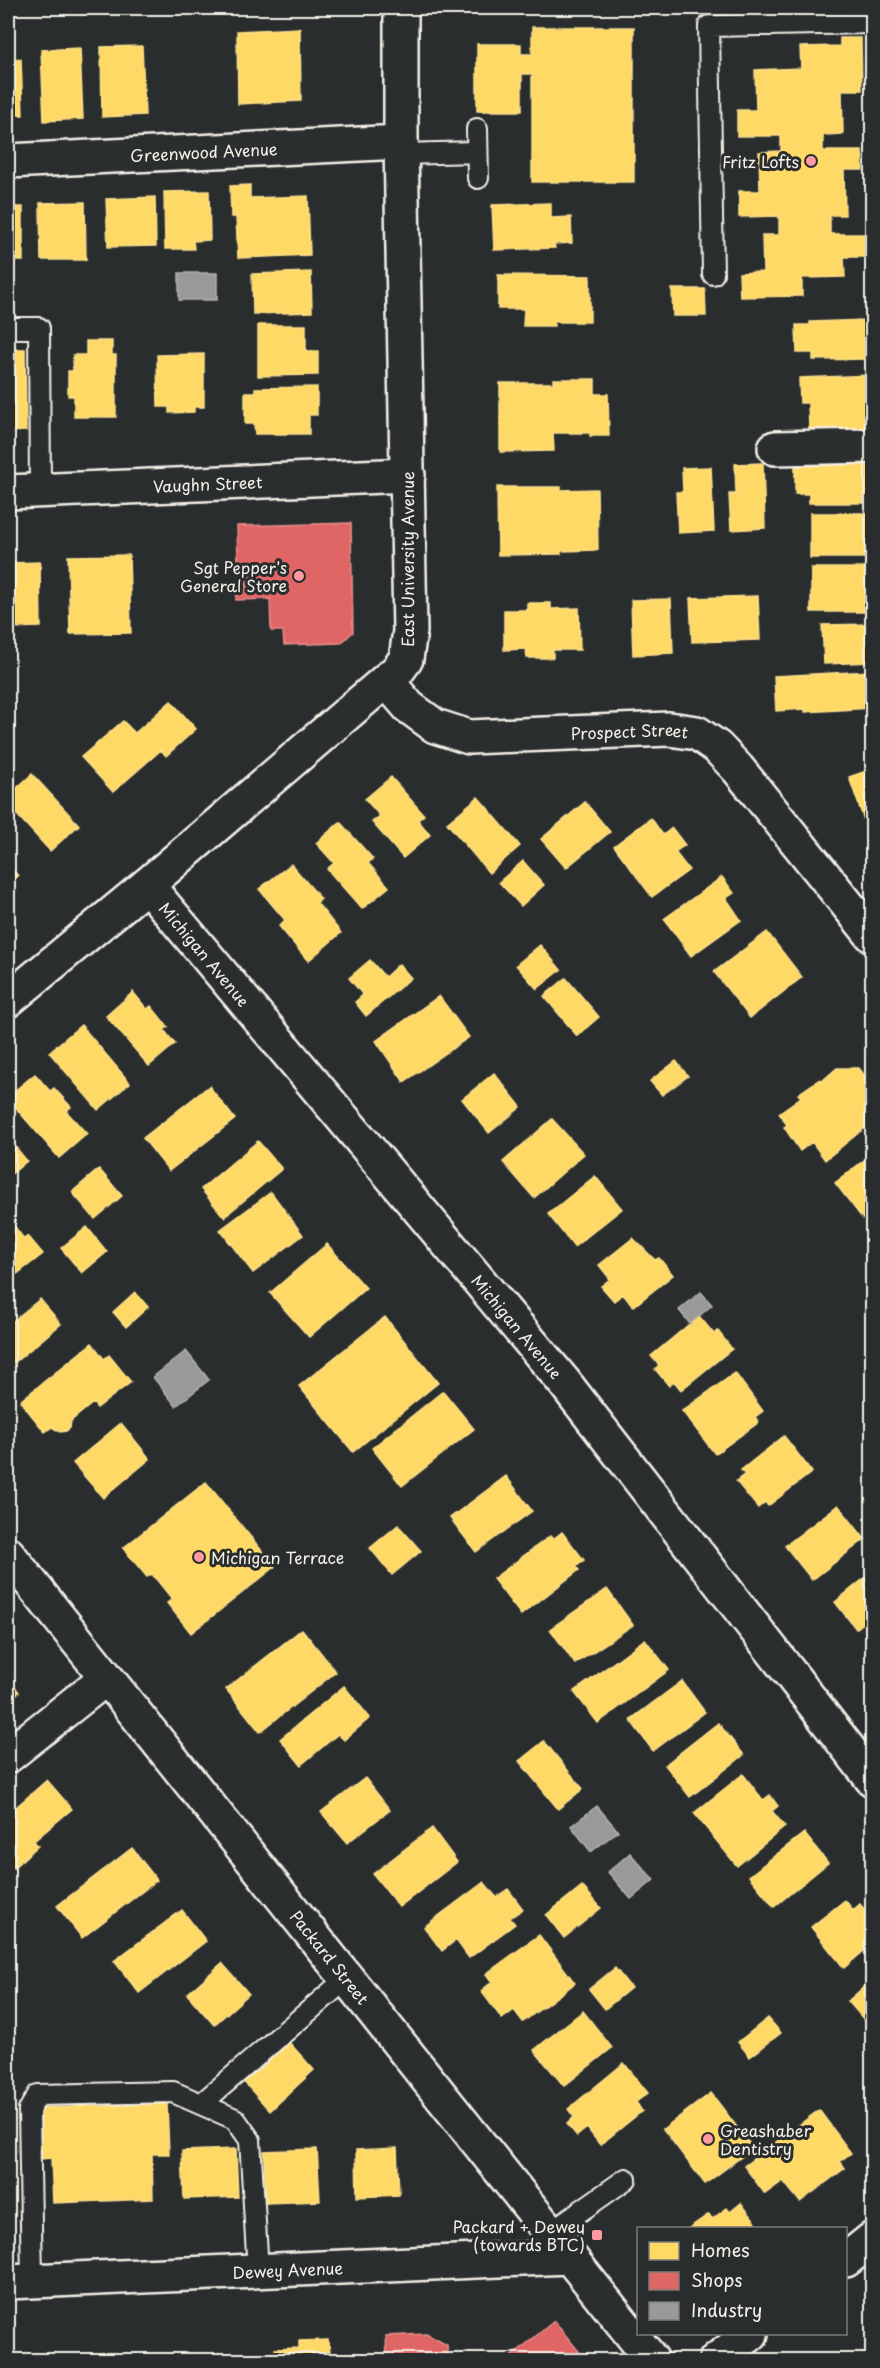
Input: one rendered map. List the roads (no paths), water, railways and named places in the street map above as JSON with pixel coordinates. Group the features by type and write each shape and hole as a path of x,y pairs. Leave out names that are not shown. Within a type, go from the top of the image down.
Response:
{"street":[{"name":"East University Avenue","path":"8,1000 147,885 398,670 406,659 409,644 408,475 397,12"},
{"name":"Greenwood Avenue","path":"8,161 401,148"},
{"path":"775,448 873,446"},
{"name":"Vaughn Street","path":"8,492 408,475"},
{"name":"Prospect Street","path":"386,680 410,706 435,726 468,737 669,729 697,733 717,747 738,768 873,935"},
{"name":"Michigan Avenue","path":"147,885 564,1382 873,1779"},
{"name":"Packard Street","path":"8,1554 652,2361"},
{"path":"8,1756 106,1678"},
{"path":"847,2259 873,2239"},
{"name":"Dewey Avenue","path":"20,2281 258,2271 558,2245"},
{"path":"716,2361 750,2335"}],"lane":[{"path":"713,274 709,26 873,23"},
{"path":"477,129 478,178"},
{"path":"401,148 477,152"},
{"path":"8,328 39,328 40,491"},
{"path":"201,2104 346,1979"},
{"path":"20,2281 29,2109 38,2096 173,2092 235,2119 250,2140 258,2271"},
{"path":"558,2245 626,2179"}],"place":[{"name":"Fritz Lofts","path":"811,161"},
{"name":"Sgt Pepper's General Store","path":"299,576"},
{"name":"Michigan Terrace","path":"199,1557"},
{"name":"Greashaber Dentistry","path":"708,2139"},
{"name":"Packard + Dewey (towards BTC)","path":"597,2235"}]}
